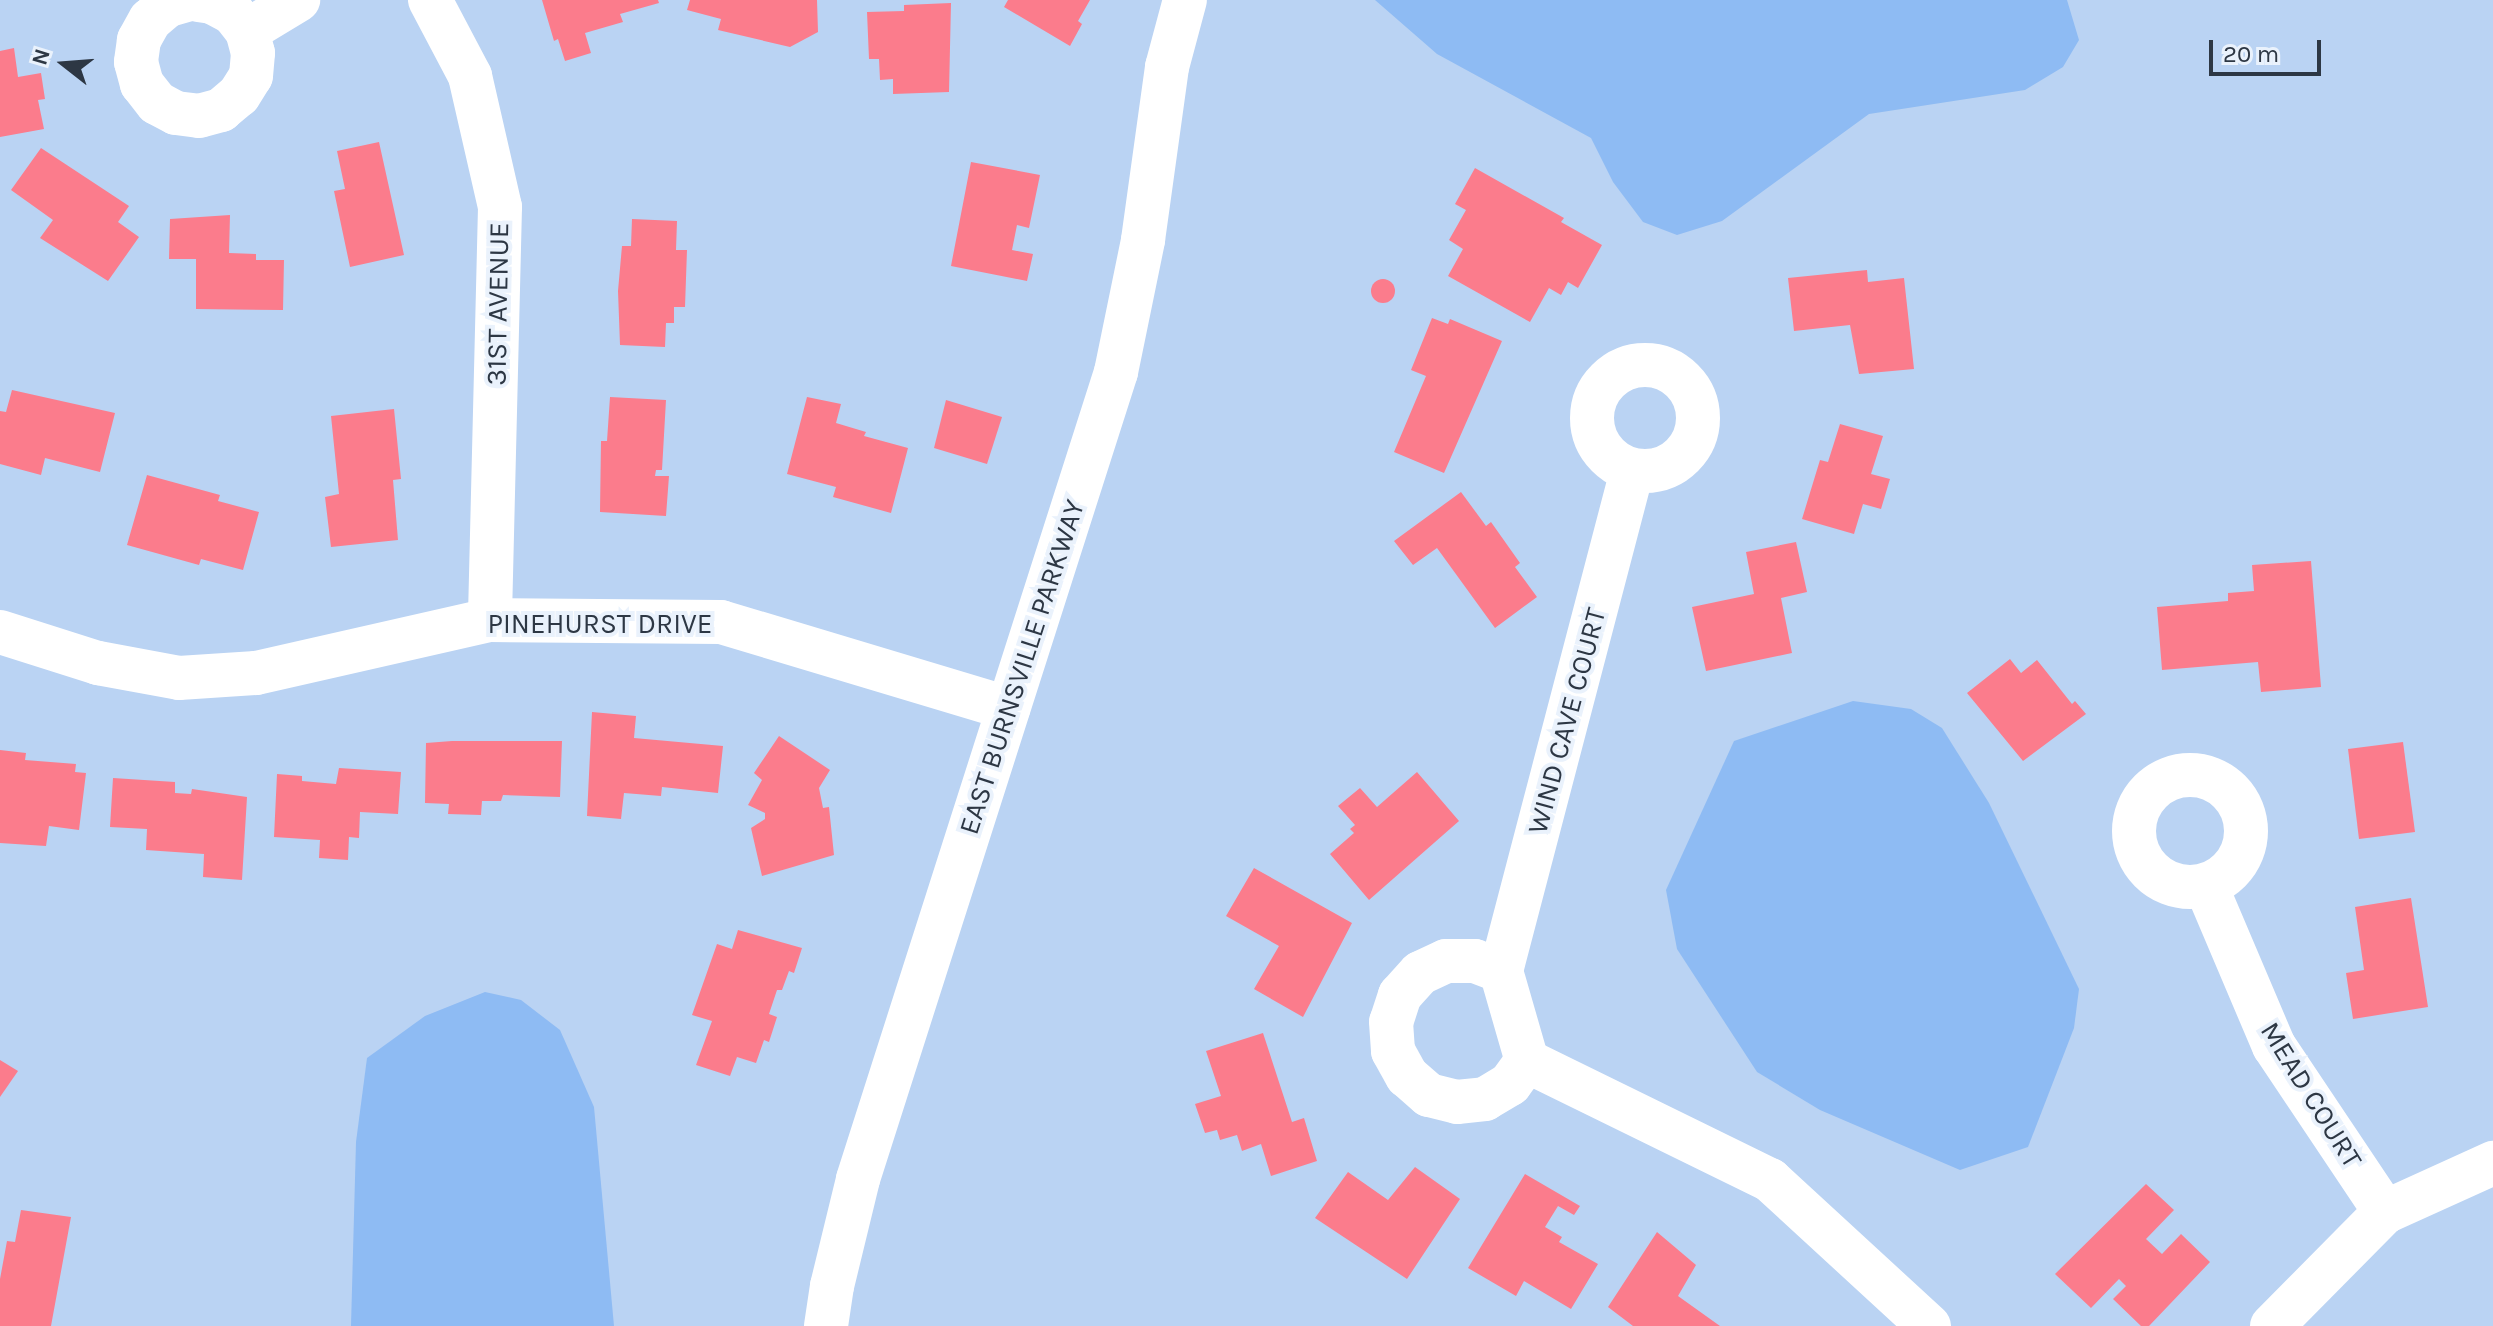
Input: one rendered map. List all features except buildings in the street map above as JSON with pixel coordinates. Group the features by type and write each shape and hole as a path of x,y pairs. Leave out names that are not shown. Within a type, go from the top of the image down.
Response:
{"street":[{"path":"186,0 168,5 150,20 139,40 136,62 142,84 157,103 176,113 199,116 221,110 239,95 251,76 253,53 247,31 233,13 212,2 198,0"},
{"path":"247,31 298,0"},
{"name":"31ST AVENUE","path":"430,0 470,76 500,207 490,620"},
{"name":"EAST BURNSVILLE PARKWAY","path":"826,1326 832,1286 858,1179 1116,372 1141,254 1167,67 1185,0"},
{"name":"WIND CAVE COURT","path":"1501,971 1632,471"},
{"name":"PINEHURST DRIVE","path":"0,632 98,663 179,678 256,673 490,620 721,622 1008,708"},
{"name":"MEAD COURT","path":"2206,886 2274,1046 2385,1212"},
{"path":"1527,1061 1510,1084 1485,1099 1457,1102 1429,1095 1407,1076 1393,1051 1391,1022 1400,995 1420,973 1446,961 1475,961 1501,971 1527,1061 1770,1180 1929,1326"},
{"path":"2272,1326 2385,1212 2493,1163"}],"water":[{"path":"1375,0 2067,0 2079,40 2063,67 2025,90 1869,114 1722,221 1677,235 1643,222 1613,182 1591,138 1437,54"},
{"path":"1853,701 1911,709 1942,728 1989,803 2079,989 2074,1028 2028,1147 1960,1170 1820,1110 1757,1072 1677,949 1666,890 1734,741"},
{"path":"485,992 521,1000 560,1030 594,1107 614,1326 351,1326 356,1142 367,1058 425,1016"}]}
